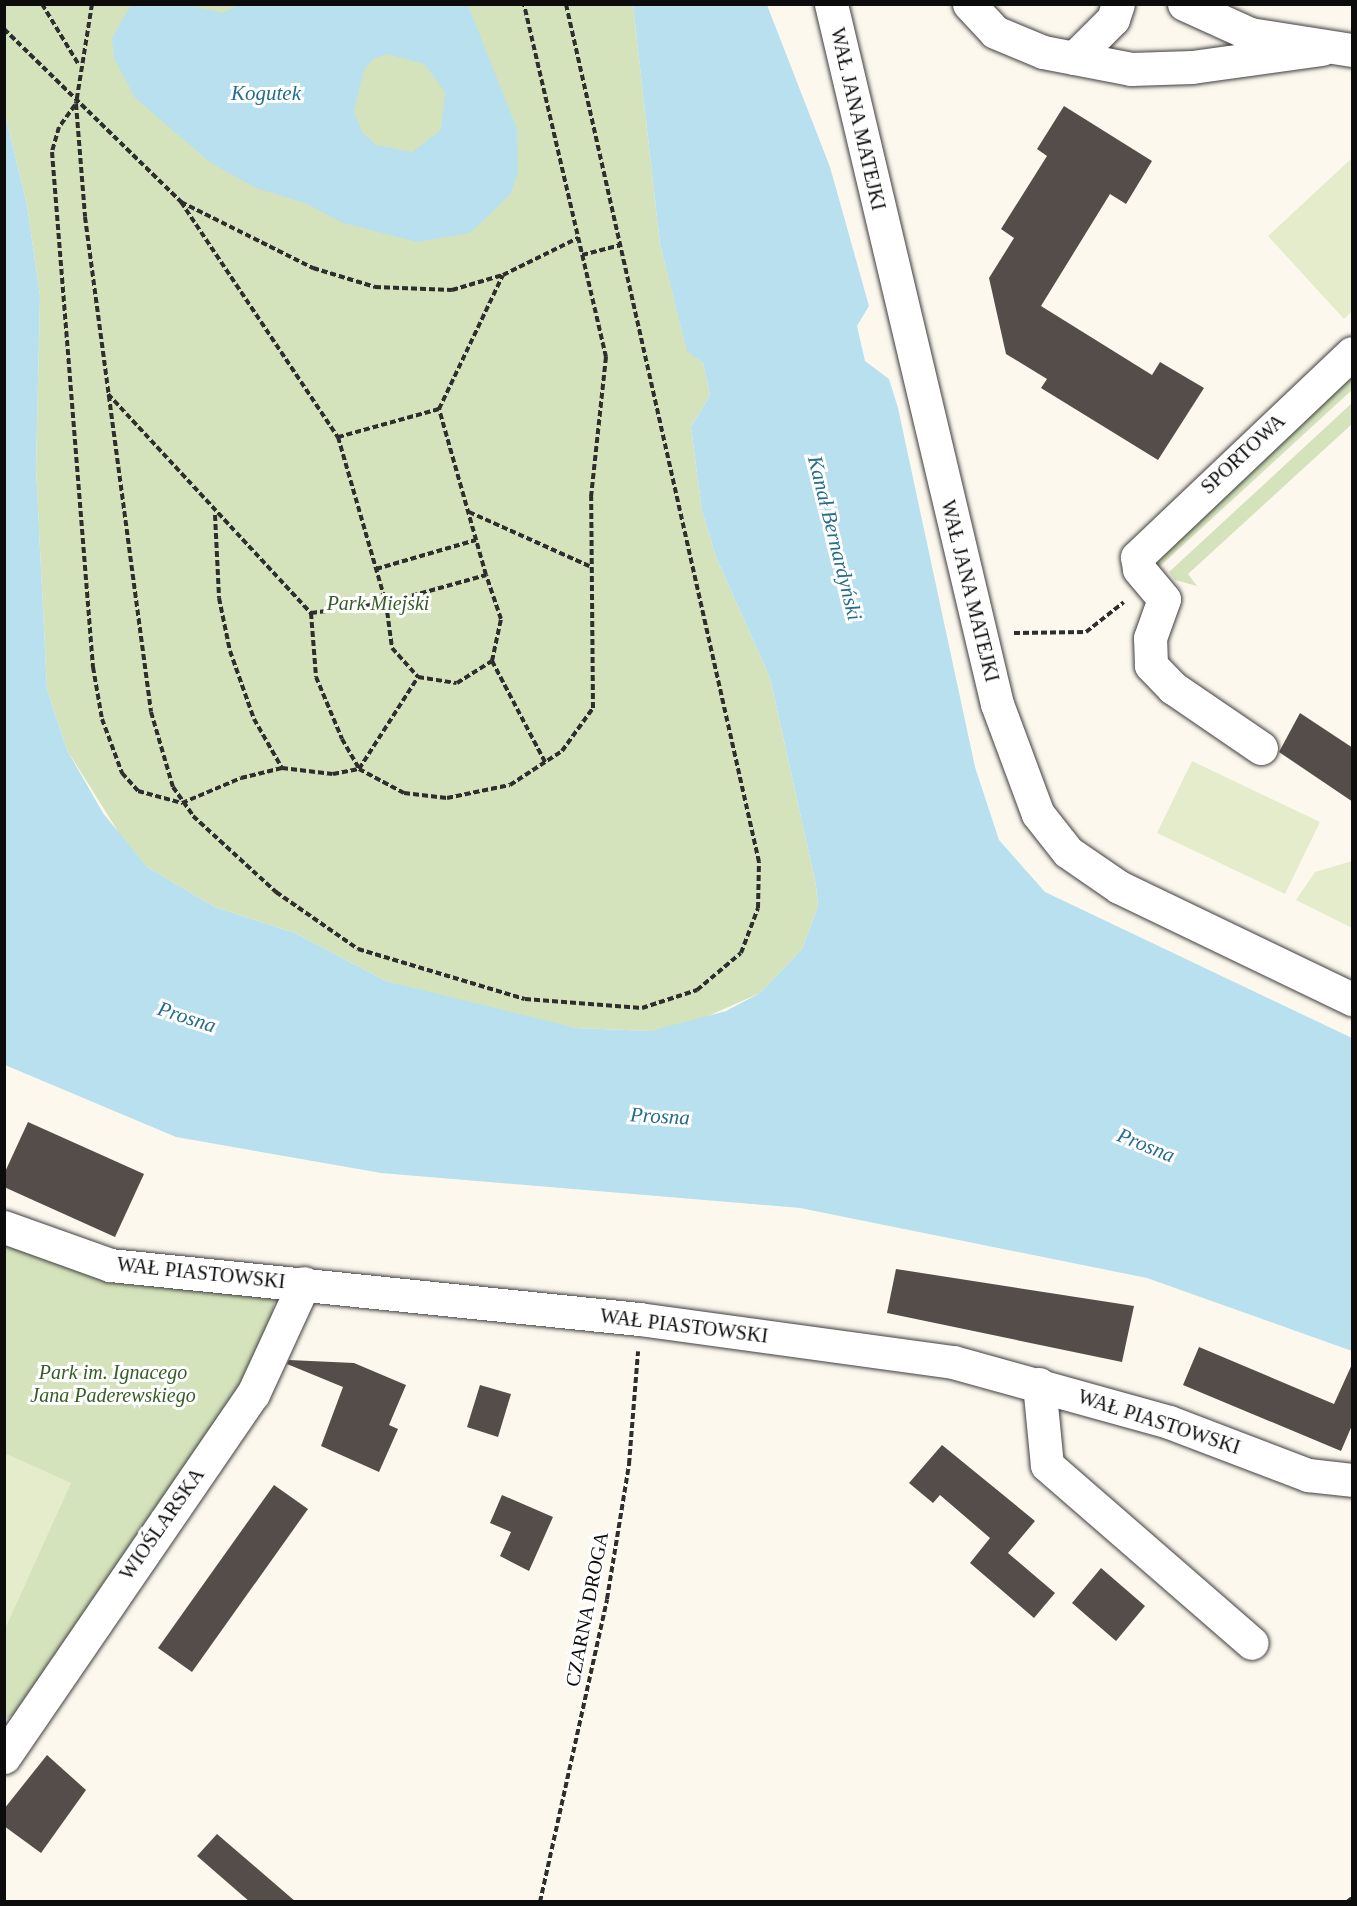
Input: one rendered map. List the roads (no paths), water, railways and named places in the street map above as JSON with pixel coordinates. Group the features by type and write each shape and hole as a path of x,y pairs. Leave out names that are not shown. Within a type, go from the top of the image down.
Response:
{"street":[{"name":"WAŁ JANA MATEJKI","path":"831,4 980,631 1022,781 1038,814 1068,852 1127,892 1353,999"},
{"path":"969,4 995,32 1074,58 1131,69 1192,68 1337,50"},
{"path":"1074,58 1113,19 1118,4"},
{"path":"1184,4 1250,33 1337,50"},
{"name":"SPORTOWA","path":"1261,748 1173,688 1151,665 1150,638 1164,599 1143,569 1353,353"},
{"name":"WAŁ PIASTOWSKI","path":"4,1227 110,1264 639,1319 953,1362 1039,1384 1191,1430 1308,1475 1353,1480"},
{"name":"WIOŚLARSKA","path":"6,1753 253,1394 304,1283"},
{"path":"1039,1384 1047,1465 1252,1643"}],"water":[{"name":"Kogutek","path":"240,4 468,5 517,129 518,173 510,195 470,233 417,242 343,223 307,204 256,188 211,163 135,98 114,58 112,38 131,5 187,5 223,13","holes":["387,54 424,64 445,92 441,130 412,152 376,145 362,132 354,112 364,70 373,59"]},
{"path":"633,5 767,5 830,167 869,306 857,326 865,361 889,379 898,408 975,767 999,840 1045,892 1352,1038 1352,1351 1147,1278 800,1208 381,1173 176,1137 5,1065 5,114 27,205 40,296 36,468 47,690 67,750 103,813 147,867 215,907 295,933 386,981 576,1028 651,1031 726,1011 760,993 802,949 818,906 816,885 770,678 716,557 702,511 691,427 710,395 703,363 687,351 660,244"}],"water label":[{"name":"Kanał Bernardyński","path":"835,538"},
{"name":"Prosna","path":"187,1017"},
{"name":"Prosna","path":"660,1116"},
{"name":"Prosna","path":"1146,1145"}],"park label":[{"name":"Park Miejski","path":"378,603"},
{"name":"Park im. Ignacego Jana Paderewskiego","path":"113,1384"}]}
